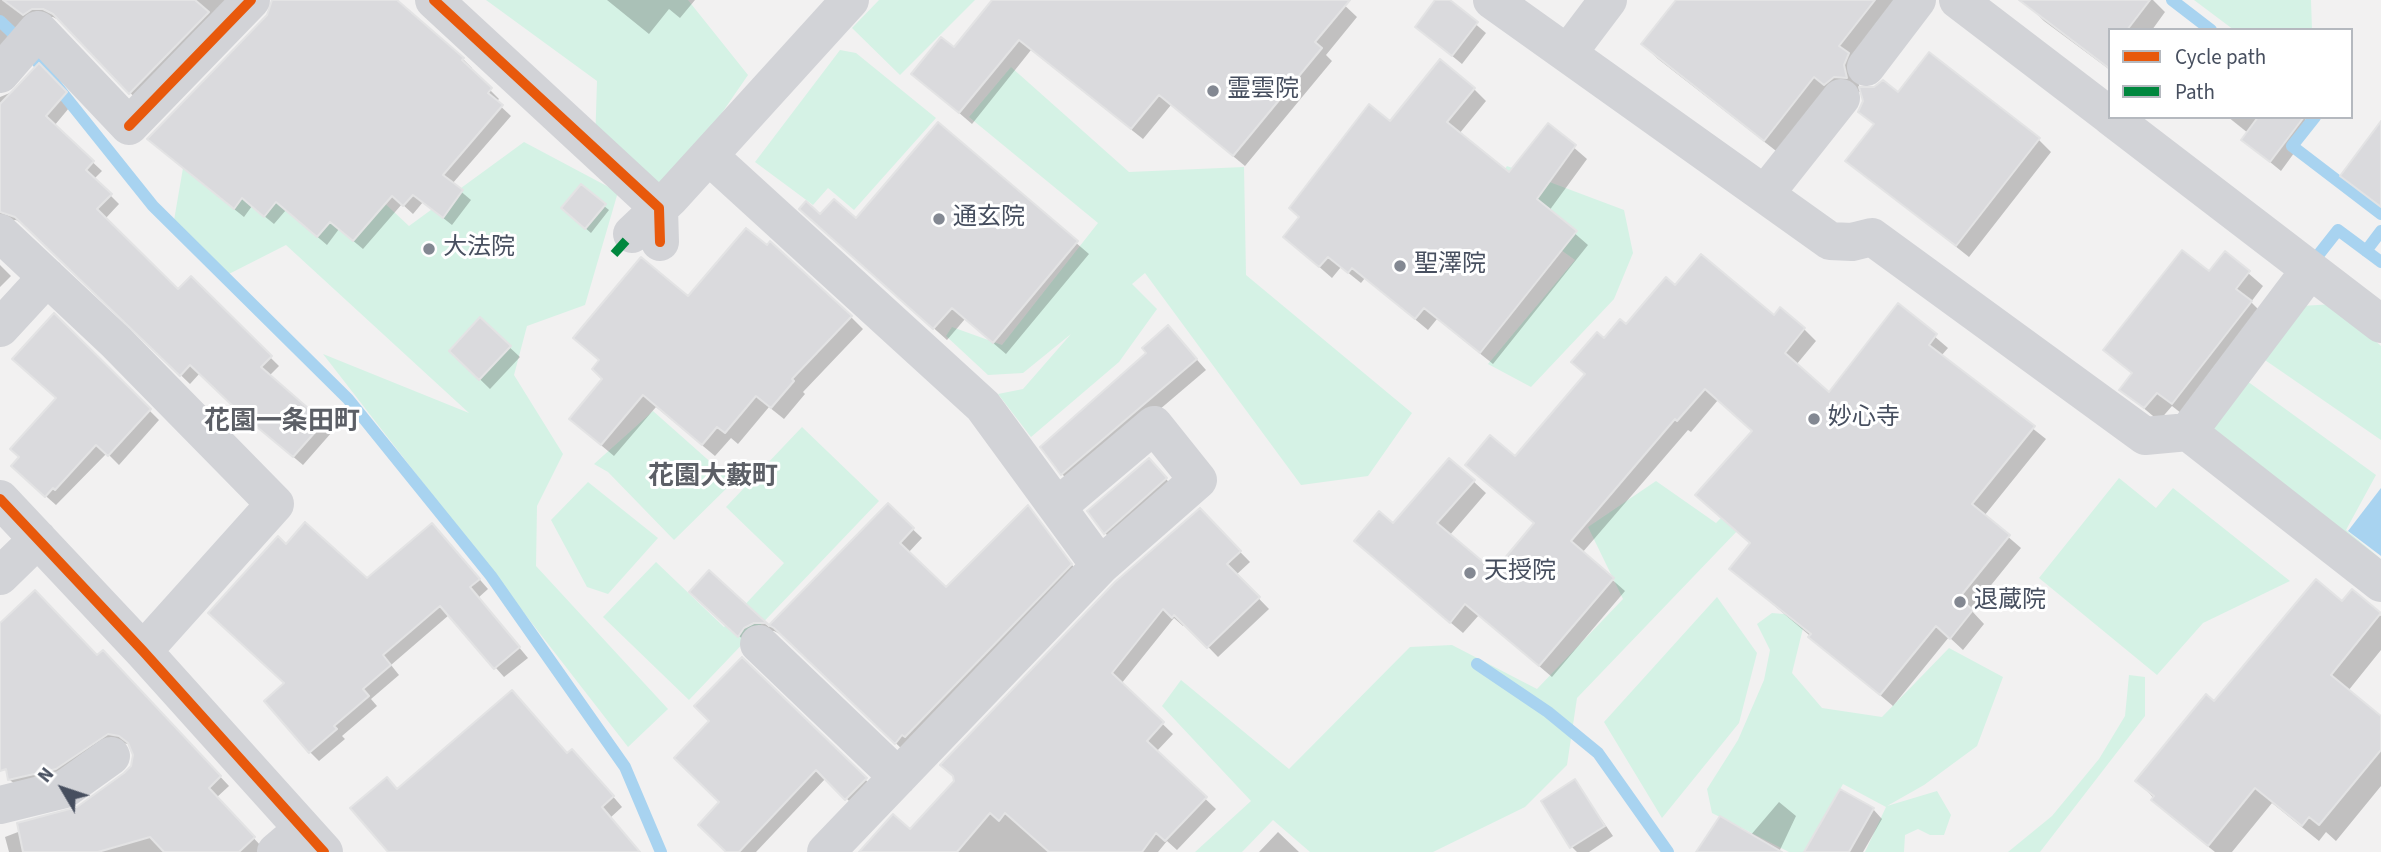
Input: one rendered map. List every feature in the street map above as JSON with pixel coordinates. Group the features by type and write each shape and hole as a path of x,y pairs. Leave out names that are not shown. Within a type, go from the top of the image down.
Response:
{"street":[{"path":"434,0 651,228 709,156 850,0"},
{"path":"1492,0 1830,241 1852,242 1872,237 2145,436 2188,432 2381,583"},
{"path":"1568,53 1608,0"},
{"path":"1866,66 1917,0"},
{"path":"1958,0 2108,115"},
{"path":"3,70 38,30 129,126 240,4"},
{"path":"1765,194 1842,99"},
{"path":"2113,119 2381,324"},
{"path":"709,156 983,406 1100,566"},
{"path":"0,233 116,342 275,504 143,651"},
{"path":"2188,432 2310,270"},
{"path":"0,328 47,277"},
{"path":"838,848 898,777 1100,566 1198,480 1153,425 1057,507"},
{"path":"0,499 143,651 301,844"},
{"path":"0,576 38,539"},
{"path":"759,644 898,777"},
{"path":"0,805 65,789 111,756"}],"green space":[{"path":"486,0 688,0 748,75 669,190 595,146 597,81"},
{"path":"879,0 975,0 900,75 852,28"},
{"path":"2194,0 2311,0 2312,28 2231,28"},
{"path":"840,50 856,53 936,118 854,210 828,188 813,205 755,162"},
{"path":"1011,67 1129,172 1244,167 1246,275 1412,413 1368,476 1301,485 1145,273 1132,284 1157,309 1119,362 1031,437 998,394 1023,389 1071,334 1023,373 988,375 946,336 952,327 1002,345 1098,223 969,117"},
{"path":"314,137 409,226 524,142 618,192 585,305 527,326 514,375 563,454 537,506 536,566 668,709 628,747 323,354 469,413 286,245 221,278 172,232 183,168"},
{"path":"1507,166 1624,210 1633,253 1614,299 1531,387 1488,364 1575,260 1485,196"},
{"path":"2334,304 2381,346 2381,440 2262,358 2301,306"},
{"path":"2247,381 2376,475 2346,530 2381,559 2194,443"},
{"path":"653,411 733,482 674,540 608,472 594,464"},
{"path":"1815,423 1833,431 1577,698 1567,765 1525,807 1433,852 1310,852 1273,820 1242,852 1195,852 1251,801 1162,706 1181,680 1289,769 1410,647 1452,645 1537,689 1623,599 1588,527 1656,481 1716,523"},
{"path":"802,427 879,501 689,700 603,617 656,562 724,627 784,563 726,507"},
{"path":"2119,478 2156,508 2173,488 2290,581 2203,623 2157,675 2039,578"},
{"path":"588,482 658,538 608,594 587,587 551,520"},
{"path":"1717,597 1757,653 1739,723 1662,818 1604,722"},
{"path":"1772,613 1806,616 1792,673 1822,708 1882,717 1949,648 2003,677 1977,746 1924,785 1887,806 1937,791 1951,815 1944,835 1930,835 1918,829 1905,835 1904,852 1865,852 1886,807 1843,784 1805,852 1789,852 1712,813 1707,789 1738,740 1764,680 1770,650 1757,624"},
{"path":"2129,675 2145,677 2145,716 2040,852 2008,852 2052,816 2099,759 2125,716"}],"water":[{"path":"2381,488 2381,556 2348,531"}],"building":[{"path":"3,0 195,0 209,12 129,94 53,14 43,9 32,9 23,15"},
{"path":"272,0 397,0 464,58 462,60 492,88 488,93 503,105 443,175 463,190 443,218 413,195 403,206 392,196 353,241 330,222 317,237 276,202 264,217 242,198 234,209 147,139 267,15"},
{"path":"992,0 1350,0 1315,42 1322,48 1233,156 1159,95 1131,129 1019,40 959,113 911,74 941,37 954,47"},
{"path":"1435,0 1450,0 1478,22 1452,56 1415,27"},
{"path":"1676,0 1875,0 1839,46 1849,53 1844,65 1847,78 1834,77 1824,85 1814,77 1764,141 1641,44"},
{"path":"2019,0 2150,0 2129,28 2108,28 2108,67"},
{"path":"1929,52 2040,138 1956,246 1845,161 1874,124 1858,112 1863,101 1859,87 1874,87 1883,80 1898,92"},
{"path":"1440,59 1475,88 1447,122 1509,172 1548,123 1576,145 1537,199 1577,231 1480,353 1424,308 1415,319 1352,268 1348,273 1328,257 1319,267 1283,237 1299,217 1289,208 1369,104 1390,121"},
{"path":"39,63 67,92 46,116 94,161 86,170 112,194 97,209 178,289 191,276 272,356 261,367 324,422 293,457 239,412 190,365 180,376 15,217 0,212 0,104"},
{"path":"2257,119 2302,119 2270,162 2241,140"},
{"path":"2381,121 2381,207 2340,176"},
{"path":"938,122 1078,241 993,343 952,308 933,329 799,209 806,201 820,214 834,199 856,218"},
{"path":"581,184 606,204 585,229 561,208"},
{"path":"746,228 767,245 770,241 852,316 792,379 794,381 771,408 756,396 725,433 717,427 702,445 643,395 601,445 569,419 602,379 592,369 599,360 573,338 641,257 688,296"},
{"path":"2182,250 2209,271 2225,251 2250,271 2236,289 2252,301 2172,404 2157,393 2144,408 2119,390 2132,373 2103,350"},
{"path":"1701,254 1774,315 1780,307 1805,328 1785,353 1829,392 1898,303 1937,334 1929,345 2035,426 1972,504 2010,535 1959,598 1973,610 1950,639 1936,626 1880,695 1808,637 1811,634 1729,569 1750,543 1695,495 1752,431 1705,389 1677,421 1675,419 1571,541 1614,578 1539,666 1465,604 1450,623 1354,541 1379,511 1393,523 1449,458 1475,480 1437,523 1494,571 1534,523 1465,465 1490,435 1515,456 1585,374 1571,362 1597,332 1604,338 1620,319 1626,324 1666,277 1675,285"},
{"path":"54,313 151,409 108,456 96,445 55,490 53,488 45,497 11,466 19,457 10,449 56,398 12,359"},
{"path":"480,317 511,346 479,380 449,351"},
{"path":"1168,325 1197,359 1061,475 1040,447 1146,353 1142,348"},
{"path":"1149,458 1167,478 1104,534 1087,511"},
{"path":"888,503 914,528 900,543 946,587 1028,505 1072,564 905,737 902,735 895,744 774,628 765,623 754,623 744,628 738,637 689,592 709,570 769,625"},
{"path":"1200,508 1241,551 1227,564 1260,597 1207,648 1174,615 1172,618 1163,609 1112,673 1164,722 1147,741 1207,797 1165,841 1156,833 1142,852 1049,852 1005,813 999,821 990,813 957,852 859,852 893,814 910,829 954,781 953,776 940,765 1115,582"},
{"path":"305,522 367,578 432,523 480,579 470,587 520,647 494,669 440,606 383,655 391,665 363,689 369,696 334,726 337,729 309,753 264,701 284,683 208,613 278,536 286,544"},
{"path":"2316,579 2342,601 2352,589 2381,613 2331,675 2381,716 2381,750 2319,825 2309,817 2302,826 2255,788 2208,846 2151,800 2154,796 2135,781 2206,694 2214,701"},
{"path":"35,590 97,655 103,650 221,776 209,788 255,837 239,852 164,852 150,837 98,852 23,852 17,823 77,807 124,773 131,766 133,755 128,743 119,736 108,734 56,769 8,780 6,769 0,771 0,623"},
{"path":"742,657 867,778 845,800 816,770 739,852 726,852 698,825 719,802 674,758 709,721 694,706"},
{"path":"512,690 567,753 572,749 614,796 602,807 640,852 388,852 350,808 387,777 397,789"},
{"path":"1575,779 1605,826 1570,848 1541,801"},
{"path":"1840,789 1874,808 1849,852 1804,852"},
{"path":"1720,816 1782,852 1696,852"}],"waterway":[{"path":"2172,0 2208,28"},
{"path":"0,21 20,40 153,206 348,399 491,576 625,767 661,852"},
{"path":"2313,119 2292,146 2381,214"},
{"path":"2312,263 2338,230 2381,262"},
{"path":"2366,251 2381,231"},
{"path":"1477,664 1548,712 1598,753 1668,852"}],"marked path":[{"path":"614,254 632,234"}],"cycle path":[{"path":"129,126 251,0"},
{"path":"434,0 659,208 660,242"},
{"path":"0,499 143,651 324,852"}],"place":[{"name":"霊雲院","path":"1213,91"},
{"name":"通玄院","path":"939,219"},
{"name":"大法院","path":"429,249"},
{"name":"聖澤院","path":"1400,266"},
{"name":"妙心寺","path":"1814,419"},
{"name":"天授院","path":"1470,573"},
{"name":"退蔵院","path":"1960,602"}],"district":[{"name":"花園一条田町","path":"282,423"},
{"name":"花園大藪町","path":"713,478"}]}
